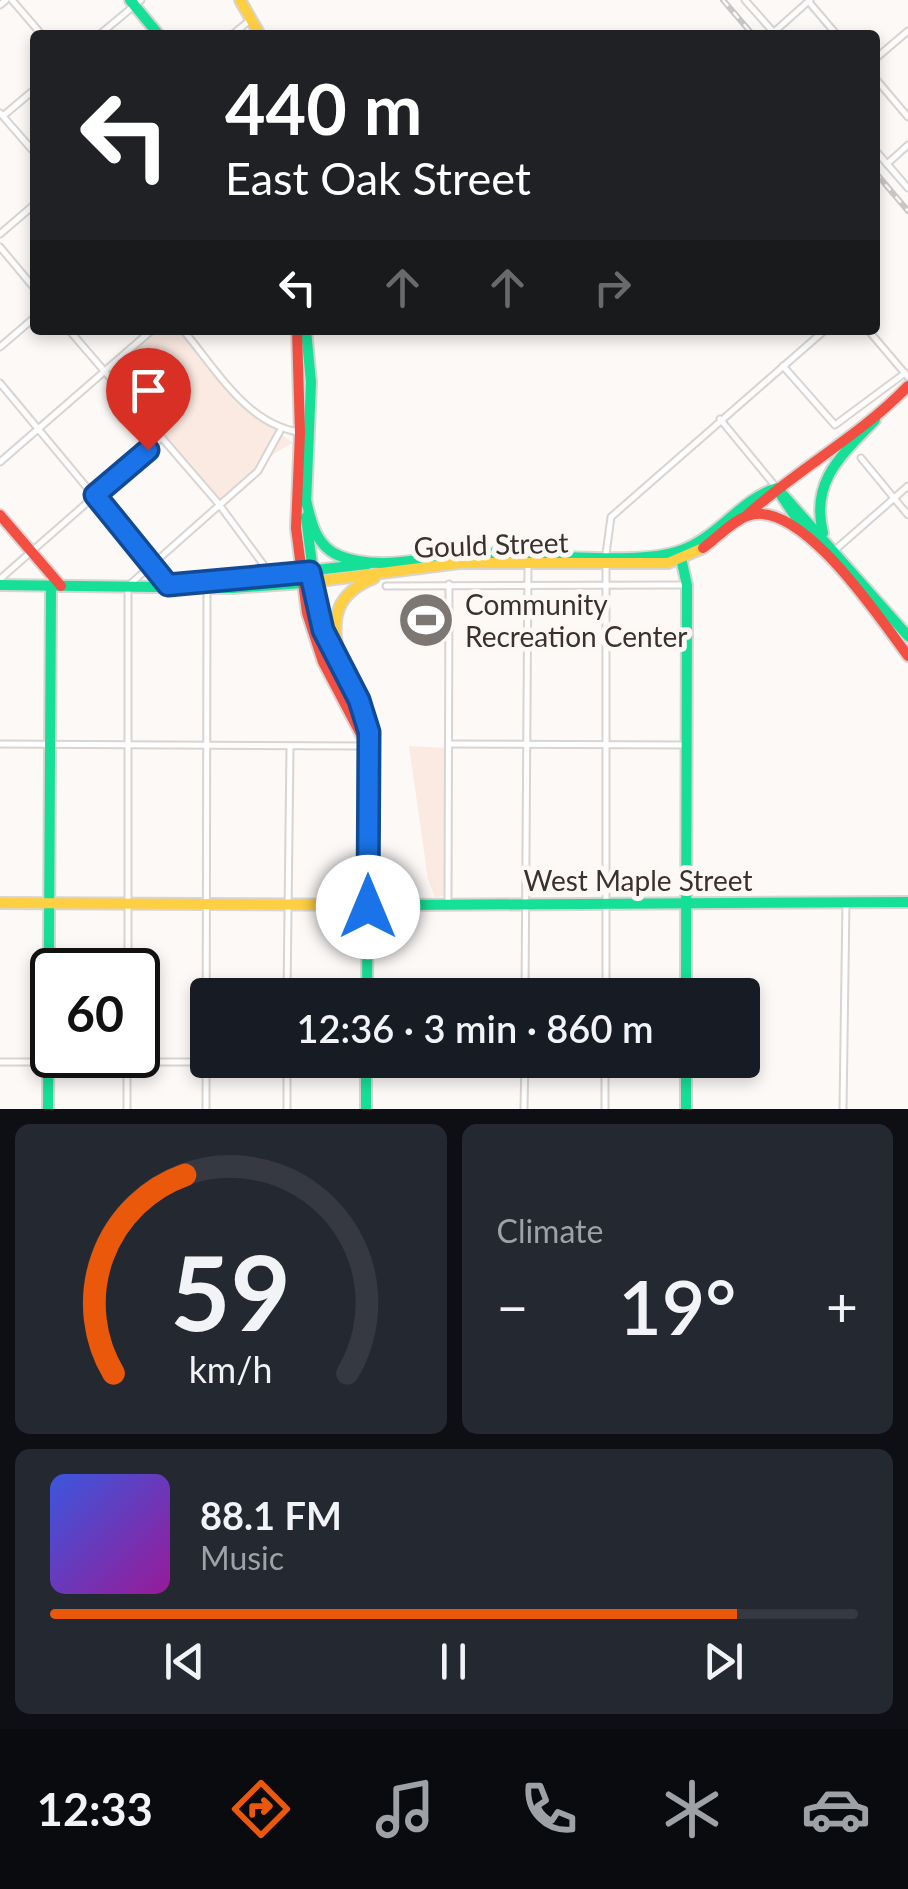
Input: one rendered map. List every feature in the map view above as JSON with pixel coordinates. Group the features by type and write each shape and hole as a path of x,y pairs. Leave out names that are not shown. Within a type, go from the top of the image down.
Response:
{"main road":[{"path":"240,0 258,30"},
{"path":"135,2 155,30"},
{"path":"297,335 304,433 306,577 323,630 364,710 367,978"},
{"path":"307,335 311,372 296,528 317,647 367,746"},
{"path":"680,556 700,554 776,488 875,420 906,393"},
{"path":"824,537 816,512 816,493 832,468 875,420"},
{"path":"776,488 805,531 908,656"},
{"path":"776,488 824,537 908,636"},
{"path":"680,556 764,492 776,488"},
{"path":"306,500 314,531 328,550 347,558 394,562"},
{"path":"748,514 773,512 805,531"},
{"path":"0,515 56,586 50,744 51,948"},
{"name":"Gould Street","path":"306,577 475,553 606,558"},
{"path":"680,556 687,585 686,978"},
{"name":"Gould Street","path":"306,577 680,556"},
{"path":"344,670 332,630 340,598 362,582 412,569"},
{"path":"0,582 186,586 306,577"},
{"name":"West Maple Street","path":"0,903 368,907 448,902 908,902"},
{"path":"48,1078 48,1109"},
{"path":"366,1078 366,1109"},
{"path":"686,1078 686,1109"}],"street":[{"path":"0,6 9,0 37,30"},
{"path":"745,0 771,30"},
{"path":"779,30 809,0 834,30"},
{"path":"104,30 135,2"},
{"path":"238,30 252,18"},
{"path":"880,55 908,32"},
{"path":"880,84 908,118"},
{"path":"30,92 2,114 30,147"},
{"path":"887,164 908,145"},
{"path":"880,156 908,188"},
{"path":"0,234 30,208"},
{"path":"0,247 30,283"},
{"path":"0,347 30,322"},
{"path":"73,335 218,504 263,564"},
{"path":"0,462 146,335"},
{"path":"187,335 260,419 280,431 304,433"},
{"path":"606,978 606,558 610,517 618,506 819,335"},
{"path":"783,366 835,425 907,375 872,335"},
{"path":"0,383 168,585"},
{"path":"720,419 776,488"},
{"path":"128,948 128,586 151,561 266,462 280,431"},
{"path":"0,582 161,438"},
{"path":"861,458 908,515"},
{"path":"835,550 908,486"},
{"path":"525,978 528,562"},
{"path":"448,902 449,584"},
{"path":"207,585 207,978"},
{"path":"386,586 687,585"},
{"path":"0,744 367,746"},
{"path":"449,744 687,745"},
{"path":"287,978 290,746"},
{"path":"844,1109 846,902"},
{"path":"160,1060 190,1061"},
{"path":"0,1062 30,1062"},
{"path":"127,1078 127,1109"},
{"path":"206,1078 206,1109"},
{"path":"287,1109 288,1078"},
{"path":"524,1078 524,1109"},
{"path":"605,1109 606,1078"}],"shaded area":[{"path":"146,335 187,335 260,419 293,443 264,462 218,503 104,372"},
{"path":"409,746 446,748 444,896 435,897 428,879"}],"railway":[{"path":"723,0 749,30"},
{"path":"880,178 908,211"}],"traffic: fast":[{"path":"130,0 155,30"},
{"path":"306,335 311,382 306,503"},
{"path":"823,533 820,515 825,484 841,457 875,420"},
{"path":"306,500 325,547 340,556 369,563 485,553 635,558 695,544 752,500 777,488 908,636"},
{"path":"777,489 805,531"},
{"path":"306,517 319,619 369,732 367,978"},
{"path":"681,558 687,585 686,978"},
{"path":"202,583 368,564"},
{"path":"0,585 232,588 303,583"},
{"path":"48,1109 51,585"},
{"path":"405,905 908,902"},
{"path":"366,1078 366,1109"},
{"path":"686,1078 686,1109"}],"traffic: slow":[{"path":"240,0 257,30"},
{"path":"303,583 459,563 668,563 703,548"},
{"path":"339,655 335,629 339,608 352,591 374,578"},
{"path":"0,903 405,905"}],"traffic: jam":[{"path":"297,335 300,433 296,528 307,613 323,662 367,746"},
{"path":"748,514 870,421 908,386"},
{"path":"0,515 61,586"},
{"path":"703,548 747,516 768,515 791,524 837,565 908,656"}],"place":[{"name":"Community Recreation Center","path":"426,620"}],"route":[{"path":"148,450 95,495 168,585 310,572 323,630 364,710 369,732 368,907"}]}
